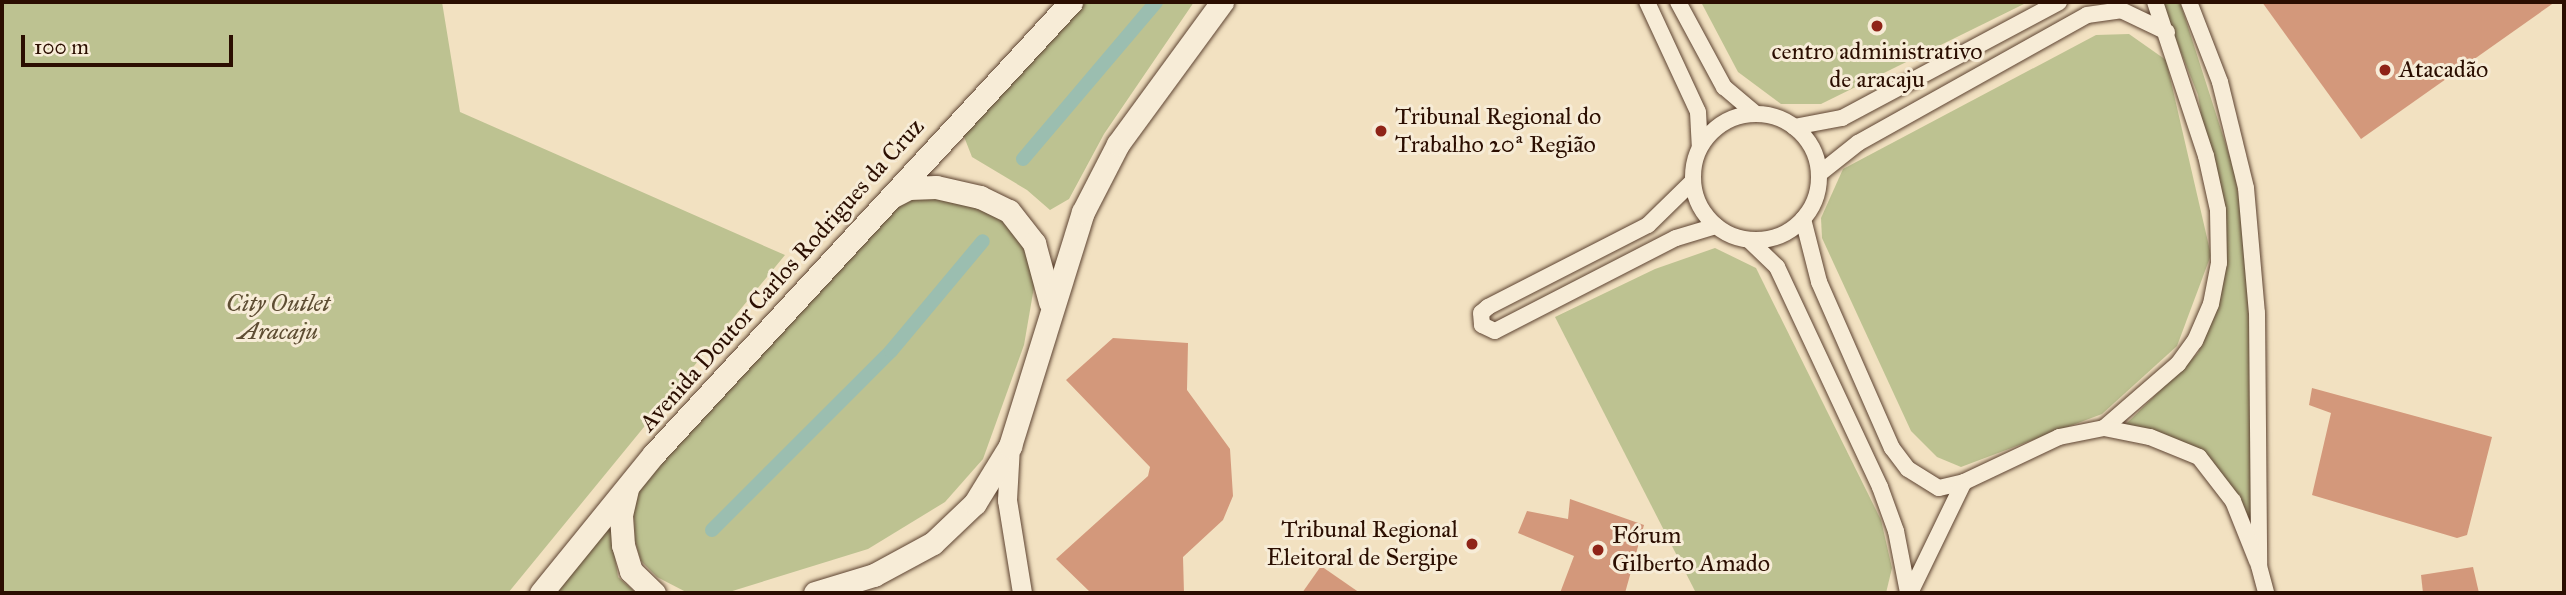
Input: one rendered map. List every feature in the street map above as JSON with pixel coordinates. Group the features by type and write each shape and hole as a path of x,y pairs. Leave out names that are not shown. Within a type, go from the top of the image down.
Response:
{"main road":[{"name":"Avenida Doutor Carlos Rodrigues da Cruz","path":"541,593 628,486 888,198 1071,2"},
{"path":"815,593 874,575 933,543 975,503 1010,446 1050,305 1083,212 1118,144 1222,2"},
{"path":"888,198 909,188 936,187 980,197 1009,212 1034,243 1050,305"},
{"path":"628,486 621,516 623,545 631,571 654,593"}],"street":[{"path":"1647,2 1698,112 1700,147 1693,181 1696,198 1716,226 1749,240 1777,267 1880,487 1896,531 1909,593"},
{"path":"1678,2 1724,87 1756,114 1794,127 1842,118 2059,2"},
{"path":"2104,428 2178,364 2205,322 2216,284 2218,211 2168,32 2155,2"},
{"path":"2189,2 2220,82 2246,188 2257,313 2259,566"},
{"path":"1749,240 1787,232 1803,219 1819,174 1858,143 2087,15 2121,10 2168,32"},
{"path":"1700,147 1724,124 1756,114"},
{"path":"1794,127 1815,156 1819,174"},
{"path":"1693,181 1648,225 1488,307 1481,313 1482,325 1494,331 1676,238 1716,226"},
{"path":"1803,219 1819,282 1892,448 1908,469 1939,488 1964,482 2059,437 2104,428 2150,437 2199,457 2232,501 2259,566 2266,593"},
{"path":"1010,446 1007,500 1022,593"},
{"path":"1909,593 1964,482"}],"green space":[{"name":"City Outlet Aracaju","path":"2,2 442,2 460,112 785,255 508,593 2,593"},
{"path":"1084,2 1194,2 1104,134 1069,199 1050,210 1027,190 972,157 963,134"},
{"path":"1701,2 2028,2 1821,104 1781,104 1738,72"},
{"path":"2161,2 2180,2 2235,173 2247,257 2255,531 2223,476 2123,427 2198,353 2219,305 2224,258 2198,95"},
{"path":"2129,34 2166,60 2211,255 2177,346 2102,414 1961,467 1937,457 1911,431 1822,238 1821,218 1843,169 2096,35"},
{"path":"952,187 1001,203 1038,264 1024,345 983,459 945,502 868,549 726,593 688,593 657,577 641,561 635,541 633,492 892,197"},
{"path":"1715,248 1756,268 1881,520 1892,568 1886,593 1696,593 1555,317 1655,269"},
{"path":"610,525 618,577 636,593 553,593"}],"building":[{"name":"Atacadão","path":"2262,2 2555,2 2361,139"},
{"path":"1113,338 1188,343 1187,390 1230,449 1233,496 1223,520 1183,557 1184,593 1091,593 1056,559 1148,476 1150,467 1066,380"},
{"path":"2312,388 2492,437 2467,535 2457,538 2312,495 2331,413 2309,405"},
{"name":"Fórum Gilberto Amado","path":"1570,499 1644,525 1625,593 1560,593 1574,556 1518,533 1527,511 1568,519"},
{"path":"1321,566 1360,593 1302,593"},
{"path":"2473,567 2479,593 2423,593 2421,575"}],"waterway":[{"path":"1023,159 1156,2"},
{"path":"712,530 891,351 983,241"}],"place":[{"name":"centro administrativo de aracaju","path":"1877,26"},
{"name":"Atacadão","path":"2385,70"},
{"name":"Tribunal Regional do Trabalho 20ª Região","path":"1381,131"},
{"name":"Tribunal Regional Eleitoral de Sergipe","path":"1472,544"},
{"name":"Fórum Gilberto Amado","path":"1598,550"}]}
